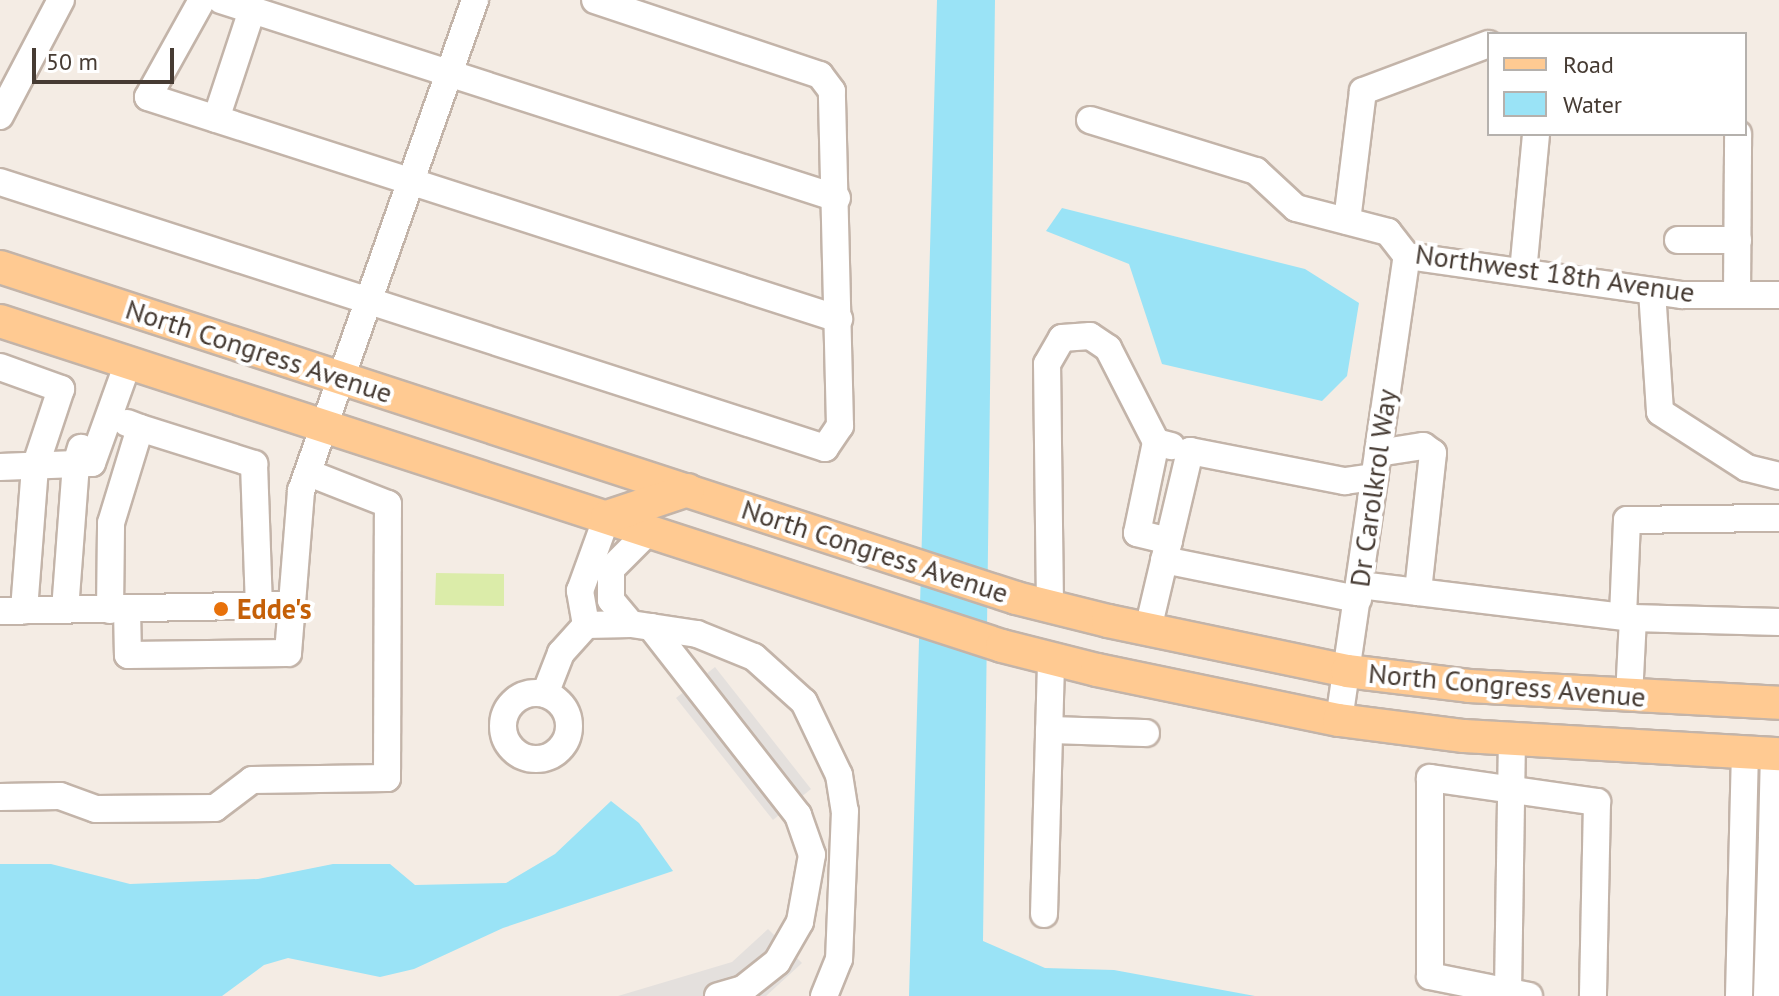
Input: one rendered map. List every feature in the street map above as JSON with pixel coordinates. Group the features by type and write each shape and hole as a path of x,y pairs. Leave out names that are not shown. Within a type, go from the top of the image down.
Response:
{"main road":[{"name":"North Congress Avenue","path":"0,267 1050,607 1347,671 1629,697 1779,703"},
{"name":"North Congress Avenue","path":"0,321 1002,646 1051,659 1339,720 1512,740 1766,753"},
{"path":"607,517 688,490"}],"street":[{"path":"0,116 61,0"},
{"path":"202,0 148,97 839,319"},
{"path":"221,0 837,198"},
{"path":"140,428 111,523 119,610 128,655 288,653 288,605 309,473 346,379 475,0"},
{"path":"0,182 825,448 840,426 839,319 835,106 820,75 595,0"},
{"path":"216,119 252,10"},
{"path":"1347,221 1363,91 1487,45"},
{"name":"Northwest 18th Avenue","path":"1090,120 1256,171 1296,208 1388,232 1407,256 1652,291 1779,295"},
{"path":"1523,272 1536,136"},
{"path":"1737,295 1738,136"},
{"path":"1678,240 1738,240"},
{"name":"Dr Carolkrol Way","path":"1339,720 1407,256"},
{"path":"1652,291 1660,412 1747,468 1779,476"},
{"path":"1050,607 1047,364 1062,338 1090,336 1108,348 1156,442 1137,533 1166,551 1359,592 1418,592 1628,617 1779,622"},
{"path":"0,467 92,463 109,416 120,360"},
{"path":"65,610 76,464 120,360"},
{"path":"0,367 61,389 35,467 12,611 288,605"},
{"path":"109,416 254,464 259,606"},
{"path":"1156,442 1345,481 1423,446 1433,453 1418,592"},
{"path":"1148,629 1190,451"},
{"path":"0,797 60,796 96,809 215,808 252,780 387,778 388,504 309,473"},
{"path":"545,694 561,653 584,614 607,517"},
{"path":"1629,697 1627,520 1779,518"},
{"path":"611,600 611,569 649,531"},
{"path":"584,614 611,600"},
{"path":"611,600 641,625 798,815 812,855 812,886 777,962 743,989 718,996"},
{"path":"584,614 697,634 754,657 804,702 839,775 842,888 839,959 824,996"},
{"path":"1044,914 1051,659"},
{"path":"1049,730 1146,733"},
{"path":"1512,740 1512,789 1518,994 1430,976 1430,778 1512,789 1597,802 1593,996"},
{"path":"1766,753 1775,837 1767,996"},
{"path":"1739,996 1766,753"},
{"path":"812,886 842,888"}],"green space":[{"path":"436,573 504,574 504,606 435,605"}],"shaded area":[{"path":"715,667 811,789 773,820 676,698"},
{"path":"768,929 802,963 766,996 618,996 732,962"}],"water":[{"path":"937,0 995,0 983,941 1045,968 1114,970 1255,996 909,996"},
{"path":"1062,208 1305,269 1359,303 1347,376 1322,401 1162,364 1129,264 1046,231"},
{"path":"611,801 639,823 673,871 503,928 414,969 380,977 288,958 264,965 222,996 0,996 0,864 51,864 130,884 258,879 333,864 390,864 415,885 506,883 555,854"}],"place":[{"name":"Edde's","path":"221,609"}]}
